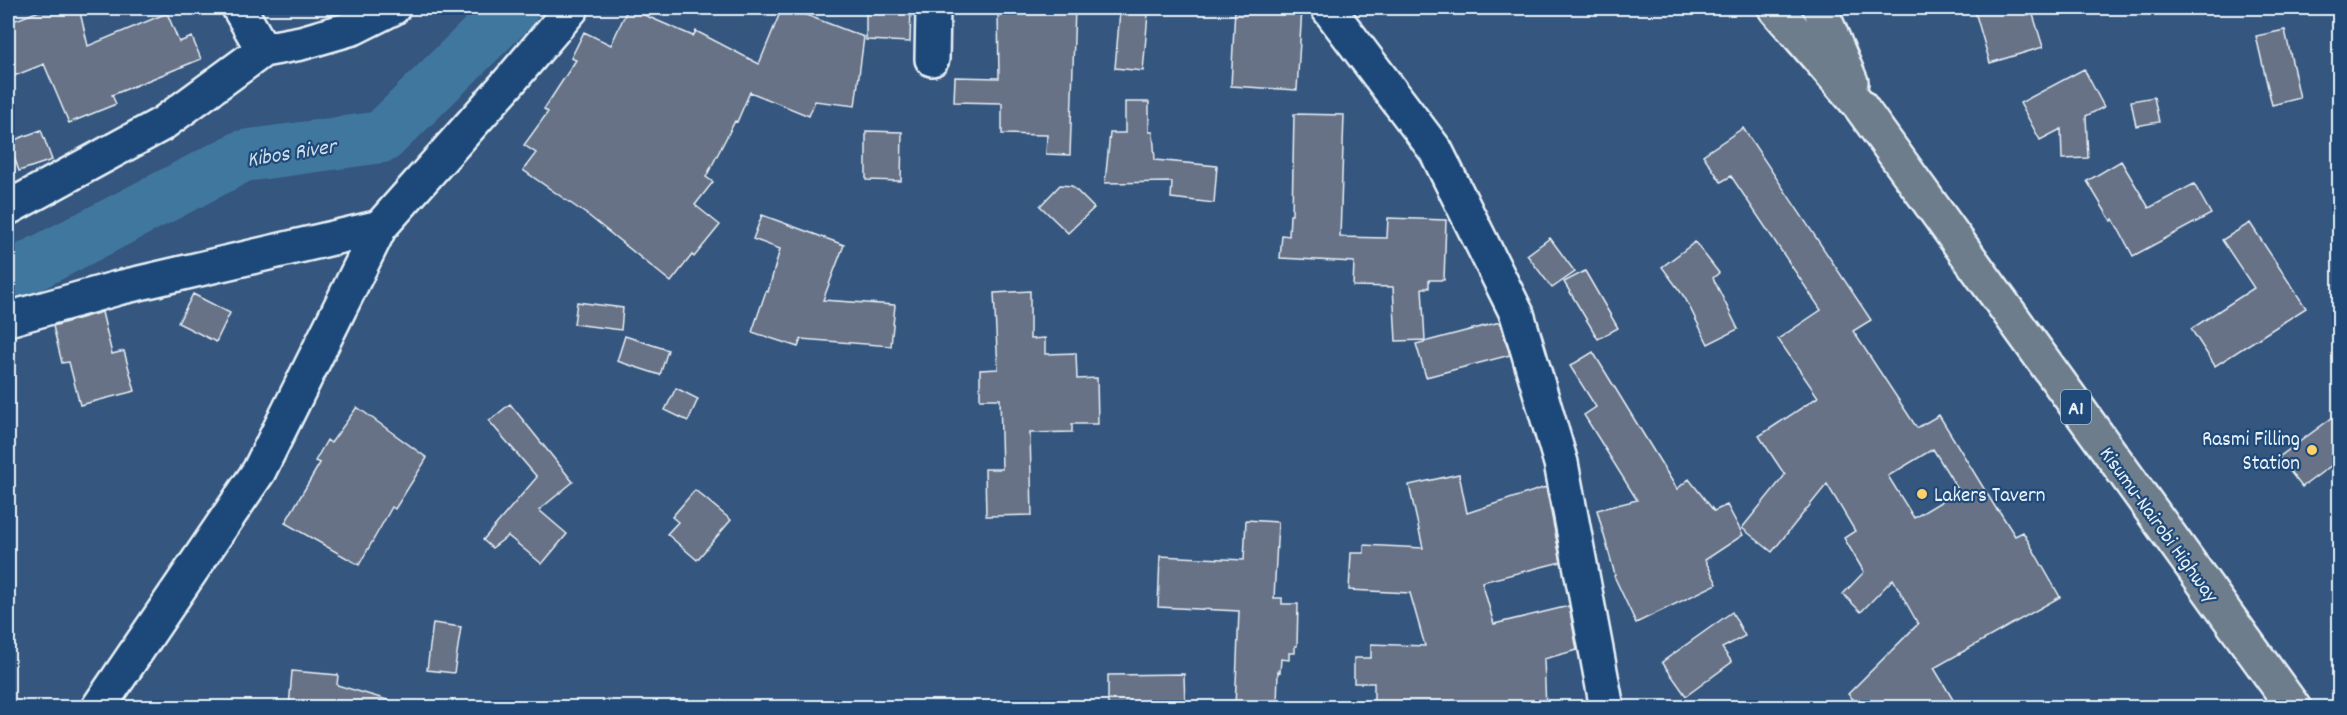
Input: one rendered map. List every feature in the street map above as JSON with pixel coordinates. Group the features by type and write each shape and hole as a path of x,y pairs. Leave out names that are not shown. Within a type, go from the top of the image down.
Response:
{"highway":[{"name":"A1","path":"1775,8 1860,106"},
{"name":"A1","path":"1820,8 1860,106"},
{"name":"Kisumu-Nairobi Highway","path":"1860,106 2294,708"}],"street":[{"path":"239,8 263,50"},
{"path":"8,208 162,124 263,50 301,43 353,28 393,8"},
{"path":"99,708 259,471 380,227 572,8"},
{"path":"932,59 933,8"},
{"path":"1328,8 1436,151 1517,314 1561,463 1607,708"},
{"path":"8,319 117,288 380,227"}],"building":[{"path":"47,8 79,8 88,46 167,13 179,42 192,37 201,59 112,95 116,104 69,123 44,64 14,76 8,58 8,23"},
{"path":"628,8 693,36 696,31 759,64 782,8 788,8 864,37 855,106 815,101 809,116 750,92 737,122 735,121 706,177 713,182 695,205 720,225 671,282 589,216 523,170 536,153 524,145 548,112 544,109 576,60 571,58 584,32 611,45"},
{"path":"866,8 911,8 910,42 866,40"},
{"path":"998,8 1075,8 1070,155 1046,154 1047,135 1002,134 1002,103 954,102 955,77 999,78"},
{"path":"1235,8 1302,8 1297,90 1231,86"},
{"path":"1974,8 2031,8 2043,47 1990,63"},
{"path":"1120,11 1148,14 1143,71 1115,68"},
{"path":"2285,30 2300,98 2272,105 2256,36"},
{"path":"2084,69 2104,107 2086,116 2088,158 2062,159 2061,129 2040,140 2020,103"},
{"path":"2154,97 2159,122 2136,126 2131,101"},
{"path":"1125,102 1149,102 1149,132 1153,132 1155,160 1217,166 1214,203 1171,198 1172,182 1105,183 1110,133 1125,133"},
{"path":"1294,114 1344,115 1340,237 1387,238 1388,218 1446,220 1444,280 1429,280 1429,288 1422,288 1425,340 1396,341 1393,287 1353,286 1354,262 1280,258 1282,235 1289,236 1290,215 1292,215"},
{"path":"1743,128 1871,320 1853,331 1917,428 1939,415 2015,536 2023,532 2060,597 1934,668 1958,708 1862,708 1848,694 1918,624 1893,579 1861,612 1843,594 1864,572 1844,538 1855,531 1827,484 1772,552 1742,528 1785,475 1759,436 1818,397 1778,339 1821,310 1731,176 1721,182 1703,155","holes":["1933,449 1959,491 1914,518 1888,476"]},
{"path":"41,130 52,160 19,171 9,142"},
{"path":"866,131 902,132 901,181 866,180"},
{"path":"2121,161 2149,208 2194,184 2211,214 2133,256 2113,219 2111,221 2087,181"},
{"path":"1060,185 1072,186 1094,208 1068,233 1040,206"},
{"path":"762,215 844,245 823,300 895,305 891,346 801,339 798,347 752,332 766,291 768,292 780,249 753,239"},
{"path":"2250,223 2306,308 2215,366 2191,329 2254,288 2222,240"},
{"path":"1550,238 1575,272 1552,288 1527,255"},
{"path":"1695,242 1719,273 1713,278 1738,329 1708,344 1685,298 1662,267"},
{"path":"1585,271 1618,328 1598,339 1564,282"},
{"path":"1030,291 1030,339 1045,338 1045,354 1076,353 1077,379 1097,378 1098,424 1072,424 1072,432 1030,433 1032,515 986,516 985,469 1002,469 1000,399 980,399 980,370 998,369 994,293"},
{"path":"193,294 230,313 216,342 178,323"},
{"path":"577,302 623,308 621,330 574,324"},
{"path":"102,312 112,354 124,351 135,391 80,405 69,362 62,363 53,326"},
{"path":"1500,322 1510,355 1426,377 1416,344"},
{"path":"625,336 668,350 660,375 617,361"},
{"path":"1593,352 1677,489 1689,479 1714,511 1727,505 1743,535 1705,560 1717,584 1636,623 1614,576 1597,510 1637,500 1584,415 1596,407 1570,366"},
{"path":"676,388 698,399 688,421 665,410"},
{"path":"510,404 573,482 539,510 567,534 542,564 508,536 492,548 483,540 537,477 489,421"},
{"path":"357,407 427,458 395,509 392,507 359,565 285,523 320,463 315,461 327,440 331,443"},
{"path":"2340,412 2340,459 2302,487 2279,457"},
{"path":"1459,474 1467,513 1546,487 1561,562 1482,582 1494,624 1569,606 1577,650 1544,659 1546,708 1374,708 1374,683 1354,683 1354,658 1371,658 1371,644 1425,646 1410,593 1349,590 1351,553 1364,553 1364,545 1423,548 1409,485"},
{"path":"695,490 731,520 697,560 667,534 678,522 672,517"},
{"path":"1246,520 1278,522 1274,598 1282,598 1282,604 1298,604 1297,646 1295,646 1295,653 1289,653 1289,660 1281,659 1280,672 1278,671 1277,708 1235,708 1239,611 1158,607 1160,556 1244,560"},
{"path":"1732,612 1745,636 1722,648 1732,662 1686,696 1662,662"},
{"path":"433,623 461,627 454,673 427,670"},
{"path":"292,671 338,675 337,685 391,701 390,708 289,708"},
{"path":"1184,674 1185,707 1108,708 1108,675"}],"waterway":[{"name":"Kibos River","path":"8,278 243,156 382,137 513,8"}],"place":[{"name":"Rasmi Filling Station","path":"2312,450"},
{"name":"Lakers Tavern","path":"1922,494"}]}
